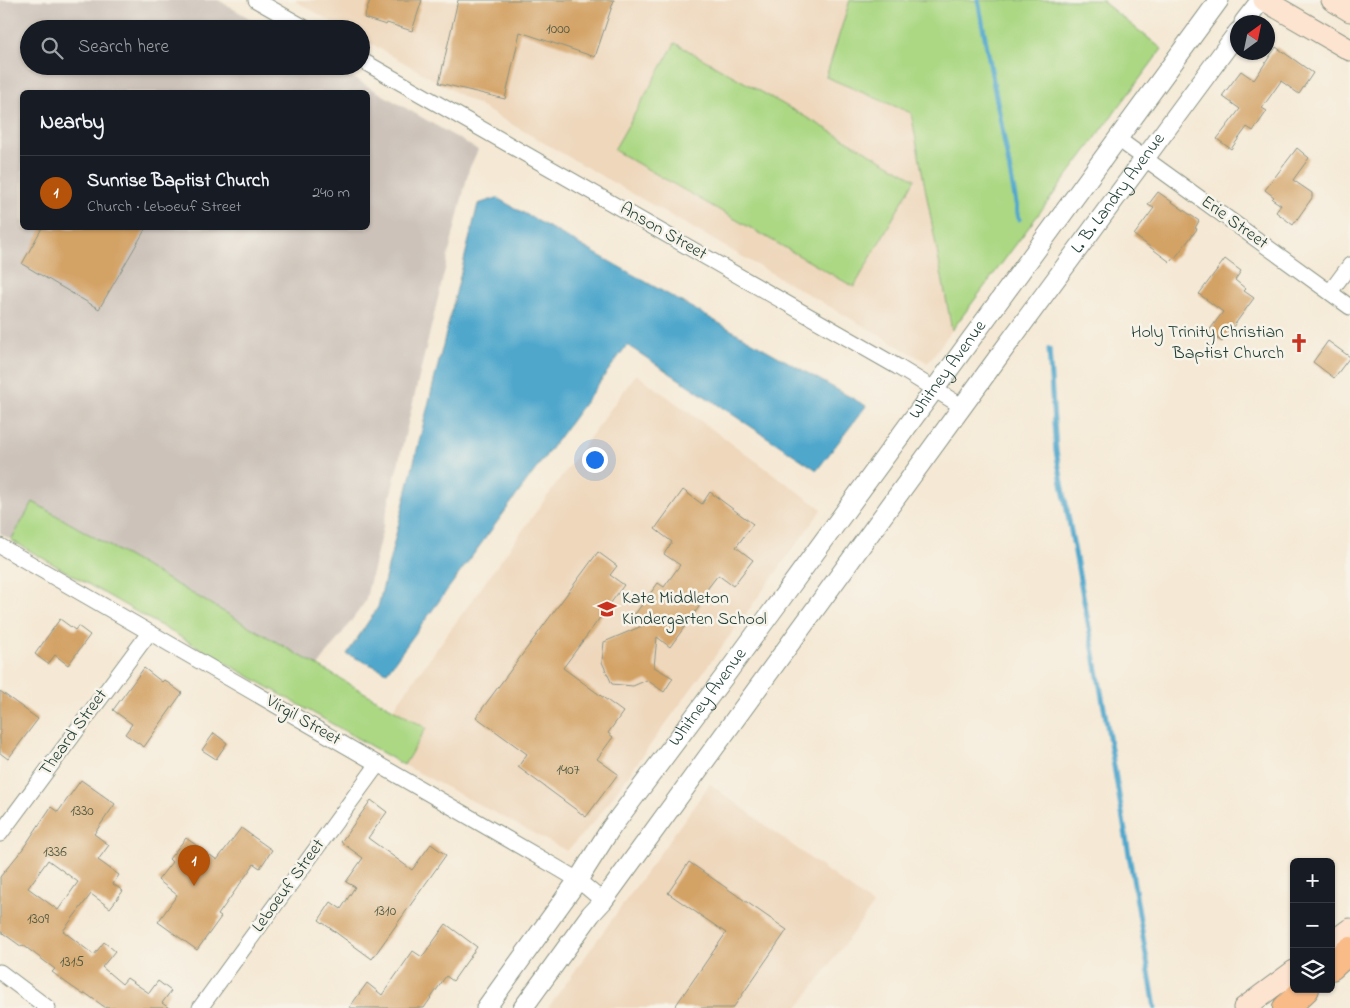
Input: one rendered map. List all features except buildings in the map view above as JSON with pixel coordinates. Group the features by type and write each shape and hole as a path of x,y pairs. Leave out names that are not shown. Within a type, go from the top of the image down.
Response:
{"highway":[{"path":"1335,963 1350,950"},
{"path":"1286,1008 1302,993"}],"main road":[{"path":"1262,0 1350,50"},
{"path":"1332,0 1350,11"},
{"path":"1335,940 1350,929"},
{"path":"1244,1008 1290,974"}],"street":[{"path":"256,0 291,20"},
{"name":"L. B. Landry Avenue","path":"988,315 1220,0"},
{"path":"1250,15 1262,0"},
{"name":"L. B. Landry Avenue","path":"999,356 1230,43"},
{"name":"Anson Street","path":"370,65 935,388 963,407"},
{"name":"Erie Street","path":"1118,139 1350,307"},
{"path":"1330,292 1350,265"},
{"name":"Whitney Avenue","path":"486,1008 578,880 611,828 727,673 988,315"},
{"name":"Whitney Avenue","path":"523,1008 591,914 603,901 999,356"},
{"name":"Virgil Street","path":"0,546 578,880 603,901"},
{"name":"Theard Street","path":"0,834 149,633"},
{"name":"Leboeuf Street","path":"200,1008 378,764"},
{"path":"0,972 48,1008"}],"shaded area":[{"path":"0,0 218,0 252,20 20,20 20,75 349,75 478,150 469,169 365,602 318,666 34,503 11,540 0,533"},
{"path":"294,0 850,0 826,77 911,113 952,330 928,363 370,43 370,20 328,20"},
{"name":"Kate Middleton Kindergarten School","path":"636,374 822,509 598,817 567,851 404,765 426,728 393,709"},
{"path":"710,784 873,905 798,1008 548,1008"}],"green space":[{"path":"850,0 1104,0 1103,2 1162,49 952,330 911,113 826,77"},
{"path":"675,43 915,179 854,287 614,150"},
{"path":"33,502 426,728 404,765 11,540"}],"water":[{"path":"497,198 866,406 817,470 627,345 387,672 347,654 378,607 478,204"}],"waterway":[{"path":"978,0 1019,219"},
{"path":"1049,349 1056,451 1105,713 1155,1008"}],"place":[{"name":"Holy Trinity Christian Baptist Church","path":"1299,343"},
{"name":"Kate Middleton Kindergarten School","path":"607,609"},
{"name":"Sunrise Baptist Church","path":"194,886"}]}
